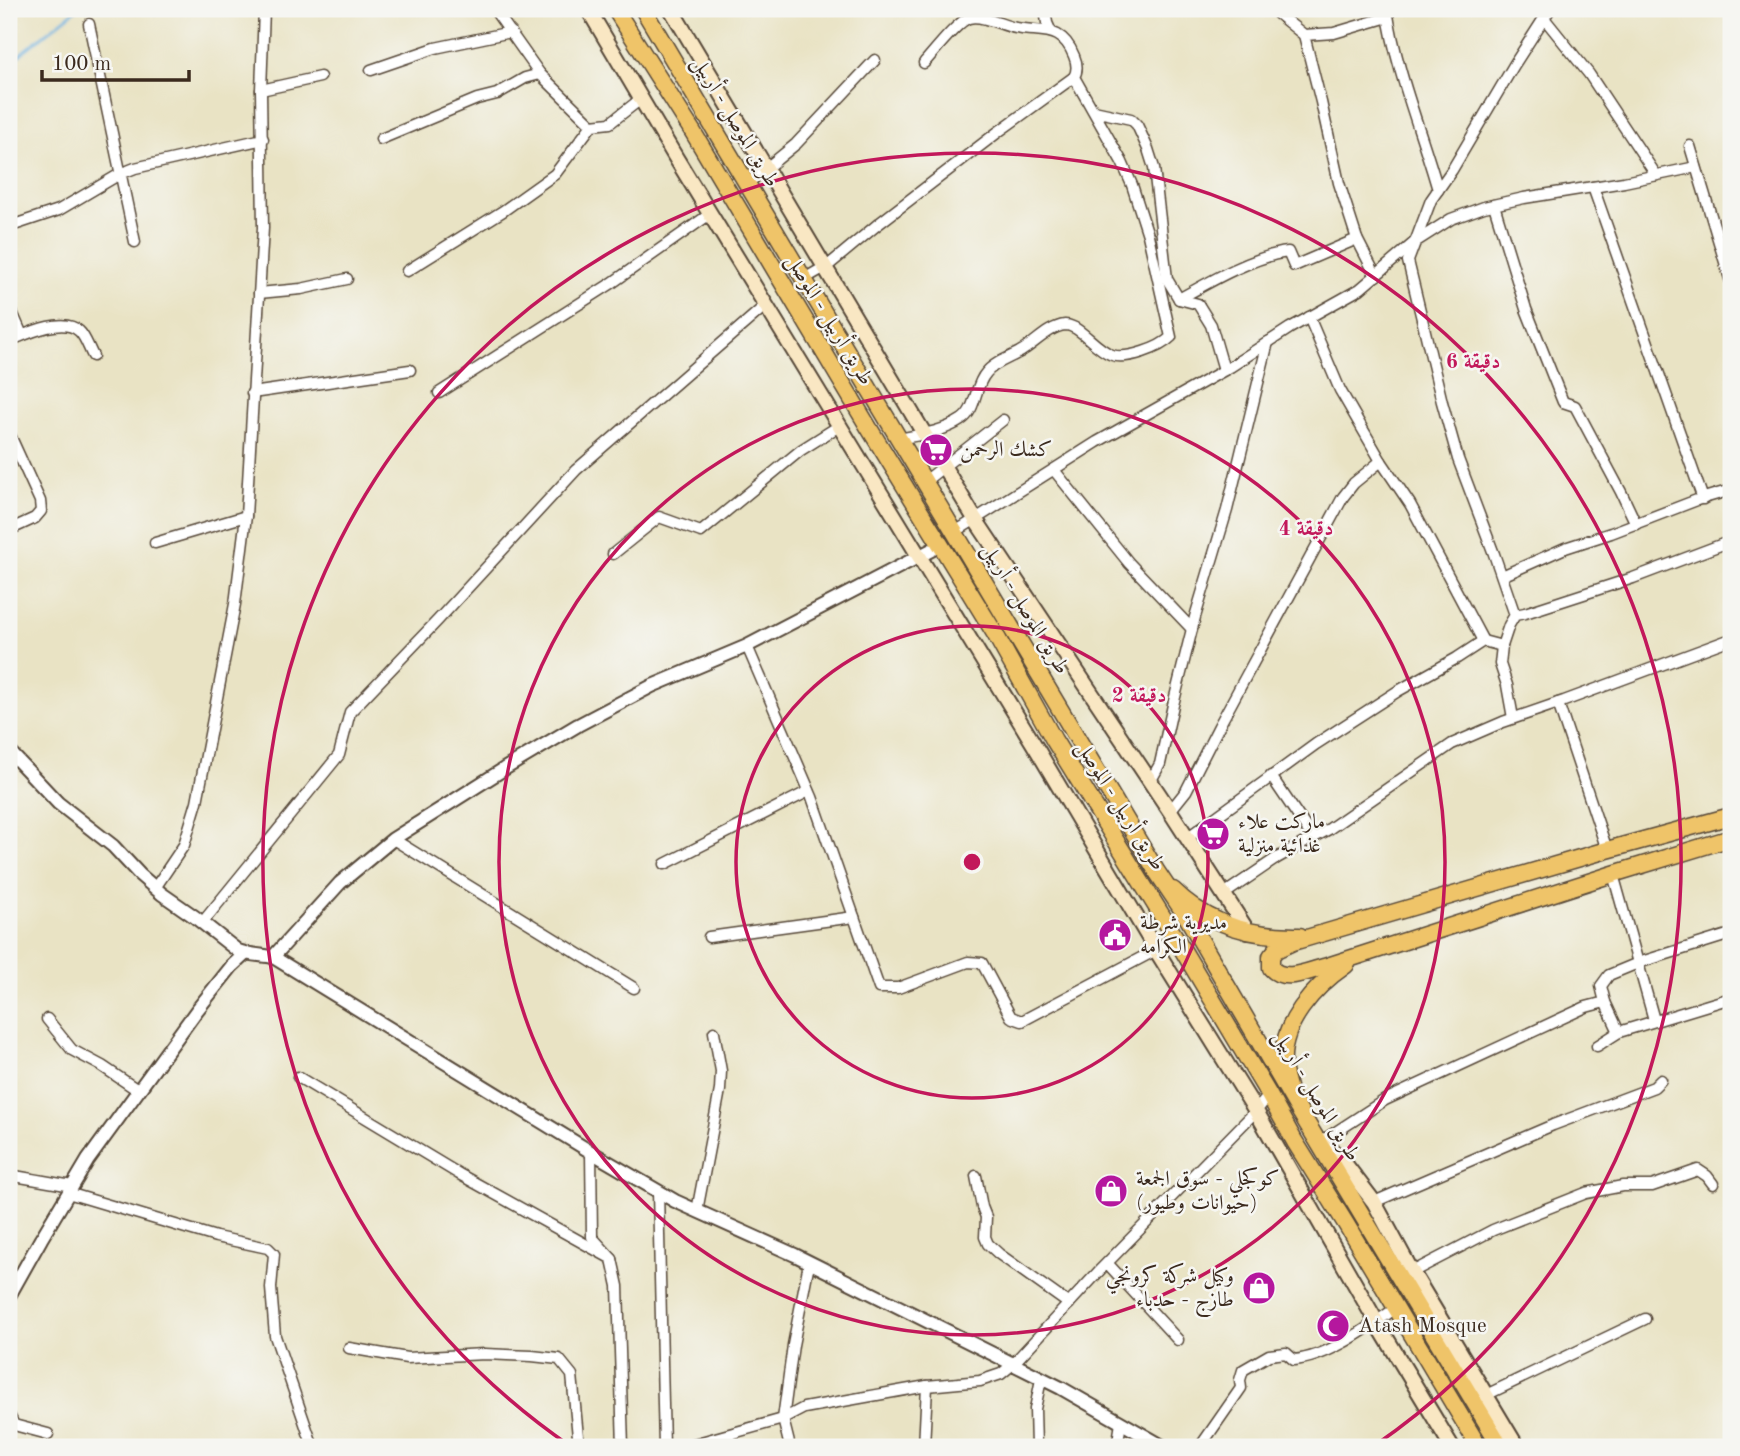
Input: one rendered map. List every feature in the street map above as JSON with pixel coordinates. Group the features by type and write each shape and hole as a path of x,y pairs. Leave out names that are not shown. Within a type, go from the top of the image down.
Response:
{"main road":[{"path":"588,9 1256,1111 1376,1321 1452,1447"},
{"name":"طريق أربيل - الموصل","path":"615,9 693,132 994,632 1054,740 1175,937 1479,1447"},
{"name":"طريق الموصل - أربيل","path":"643,9 1501,1447"},
{"path":"671,9 975,519 1248,932"},
{"path":"1731,816 1293,942 1276,950 1271,956 1271,968 1276,974 1289,975 1324,967 1731,838"},
{"path":"1157,872 1178,895 1197,910 1221,923 1248,932 1289,936 1323,933"},
{"path":"1296,1105 1283,1067 1290,1027 1323,984 1336,971 1360,956"},
{"path":"1308,1127 1345,1164 1374,1202 1412,1272 1517,1447"}],"street":[{"path":"155,888 184,845 197,802 235,604 246,516 263,228 261,90 264,9"},
{"path":"494,9 540,74 592,125"},
{"path":"1045,9 1051,32"},
{"path":"1275,9 1304,35 1339,183 1357,239 1376,276"},
{"path":"1304,35 1334,33 1388,11 1406,88 1438,190"},
{"path":"1515,615 1458,459 1408,261 1431,200 1547,13 1656,175"},
{"path":"804,279 825,267 987,140 1074,77 1077,72 1076,60 1063,38 1051,32 1017,29 977,17 960,23 924,63"},
{"path":"89,24 135,242"},
{"path":"372,70 435,48 511,32"},
{"path":"747,184 796,144 875,61"},
{"path":"381,139 497,94 526,78 540,74"},
{"path":"261,90 320,77"},
{"path":"898,439 925,434 961,420 971,409 984,374 992,366 1062,326 1075,328 1109,354 1117,356 1149,351 1171,337 1148,235 1132,185 1074,77"},
{"path":"407,271 503,211 555,174 592,125 610,123 642,98"},
{"path":"1094,111 1131,119 1137,125 1154,168 1167,279 1179,299 1199,304 1211,326 1224,370"},
{"path":"17,224 58,210 120,174 262,139"},
{"path":"1690,146 1731,282"},
{"path":"955,532 1097,442 1360,289 1415,242 1451,219 1524,198 1696,167"},
{"path":"1593,187 1703,499"},
{"path":"1494,205 1526,309 1563,402 1575,406 1636,524"},
{"path":"439,393 612,283 710,214"},
{"path":"1179,299 1272,254 1288,252 1294,266 1357,239"},
{"path":"259,293 301,289 347,279"},
{"path":"9,305 22,335"},
{"path":"202,923 339,755 350,712 576,470 766,305"},
{"path":"1309,317 1340,390 1381,461 1410,504 1483,641 1502,646"},
{"path":"9,341 54,326 68,326 80,331 93,356"},
{"path":"1150,782 1160,764 1192,629 1227,510 1268,342"},
{"path":"252,393 410,370"},
{"path":"924,482 1003,420"},
{"path":"613,554 659,517 701,532 801,450 839,426"},
{"path":"9,433 40,501 41,511 35,518 9,530"},
{"path":"1170,811 1186,792 1343,497 1354,483 1381,461"},
{"path":"1054,470 1129,563 1192,629"},
{"path":"1502,576 1566,548 1731,490"},
{"path":"155,543 246,516"},
{"path":"1513,718 1500,664 1502,646 1515,615 1633,578 1731,541"},
{"path":"273,957 340,883 393,839 579,725 652,685 747,646 941,545"},
{"path":"1224,894 1277,858 1329,829 1452,744 1513,718 1731,639"},
{"path":"1187,838 1316,744 1483,641"},
{"path":"747,646 809,791 879,988 898,988 968,962 982,963 1011,1017 1022,1021 1156,950 1175,937"},
{"path":"1558,703 1607,850"},
{"path":"9,751 58,803 113,846 140,875 239,951 273,957 658,1191 810,1263 1041,1379 1164,1447"},
{"path":"1271,776 1312,838"},
{"path":"665,864 809,791"},
{"path":"393,839 634,988"},
{"path":"1613,874 1654,1020"},
{"path":"709,937 854,917"},
{"path":"1619,1032 1605,1002 1601,986 1609,975 1638,963 1731,934"},
{"path":"9,1296 88,1160 204,1001 232,965 245,954"},
{"path":"1597,1046 1619,1032 1731,998"},
{"path":"1322,1141 1385,1100 1586,1007 1605,1002"},
{"path":"47,1019 72,1050 139,1091"},
{"path":"697,1211 720,1090 721,1071 714,1032"},
{"path":"298,1077 459,1174 612,1259"},
{"path":"1374,1202 1553,1125 1654,1087 1661,1080"},
{"path":"684,1447 783,1419 804,1408 928,1386 980,1381 1001,1374 1269,1095"},
{"path":"591,1152 592,1237 612,1259 618,1286 623,1447"},
{"path":"1412,1272 1493,1230 1586,1193 1623,1186 1652,1185 1698,1170 1713,1184"},
{"path":"9,1175 70,1190 216,1237 268,1248 274,1254 271,1287 275,1336 313,1447"},
{"path":"976,1176 986,1217 985,1237 988,1244 1069,1304"},
{"path":"658,1191 664,1447"},
{"path":"790,1447 783,1419 793,1345 810,1263"},
{"path":"1108,1264 1178,1339"},
{"path":"1200,1447 1241,1388 1243,1370 1269,1355 1286,1353 1294,1360 1306,1359 1352,1338 1396,1308"},
{"path":"1486,1395 1644,1319"},
{"path":"349,1348 407,1358 485,1354 559,1359 572,1375 579,1447"},
{"path":"1035,1447 1035,1409 1041,1379"},
{"path":"924,1447 928,1386"},
{"path":"9,1415 14,1425 48,1434"},
{"path":"1117,1447 1121,1423"},
{"path":"140,1445 163,1447"}],"waterway":[{"path":"9,65 77,9"}],"place":[{"name":"كشك الرحمن","path":"936,450"},
{"name":"ماركت علاء غذائية منزلية","path":"1213,834"},
{"name":"مديرية شرطة الكرامه","path":"1115,935"},
{"name":"كوكجلي - سوق الجمعة (حيوانات وطيور)","path":"1111,1191"},
{"name":"وكيل شركة كرونجي طازج - حدباء","path":"1259,1288"},
{"name":"Atash Mosque","path":"1333,1326"}]}
